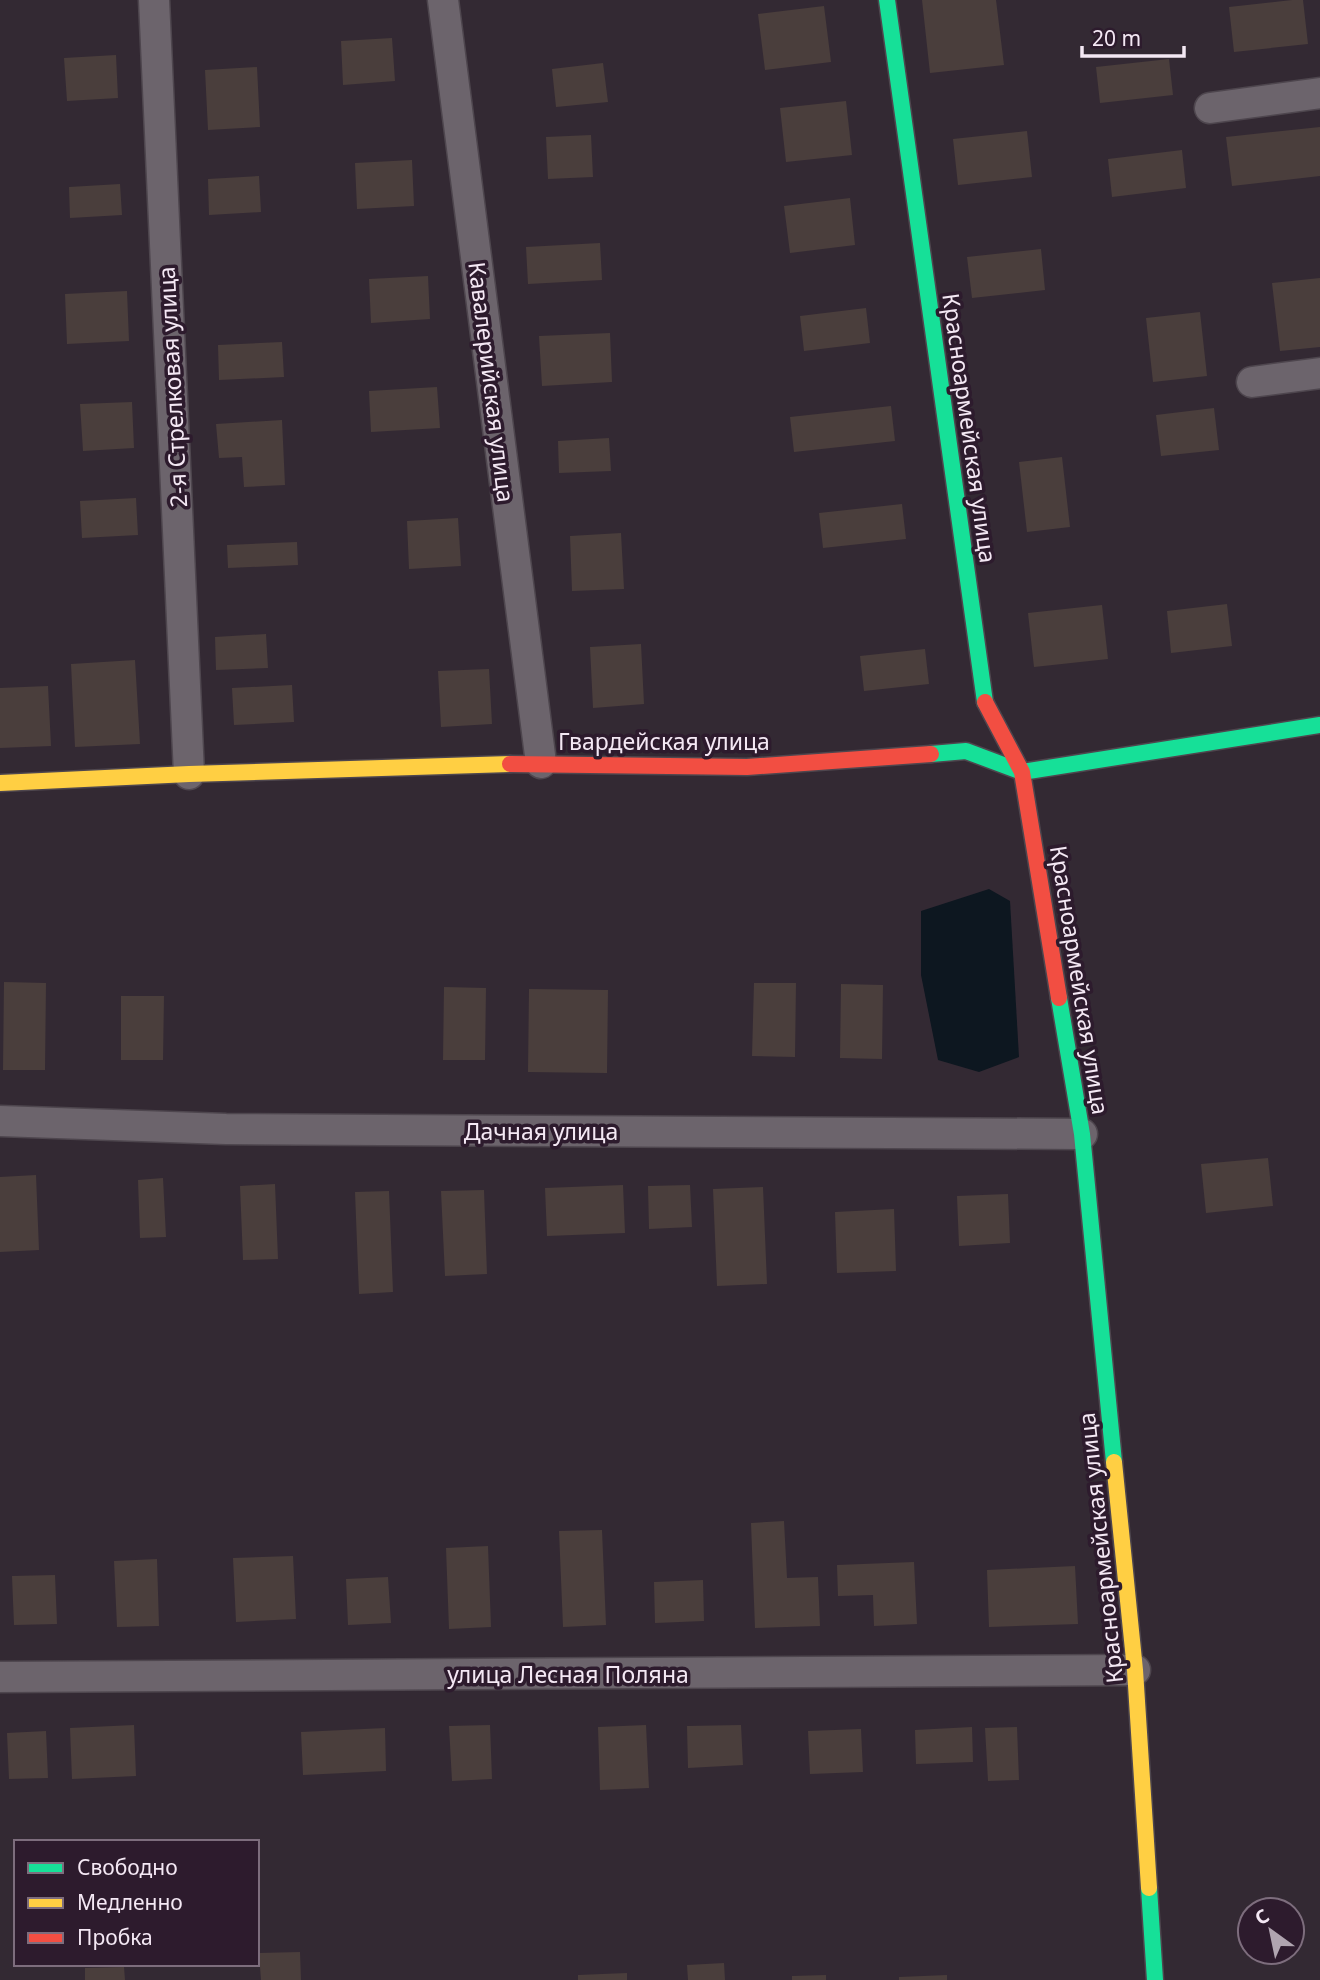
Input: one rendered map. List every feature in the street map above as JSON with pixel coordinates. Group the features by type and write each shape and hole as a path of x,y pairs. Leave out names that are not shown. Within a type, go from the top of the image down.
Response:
{"street":[{"name":"2-я Стрелковая улица","path":"154,0 189,774"},
{"name":"Кавалерийская улица","path":"443,0 541,763"},
{"name":"Красноармейская улица","path":"887,0 985,703 1022,772 1082,1134 1135,1670 1155,1980"},
{"path":"1210,108 1320,93"},
{"path":"1252,382 1320,373"},
{"name":"Гвардейская улица","path":"0,783 541,763 747,767 966,751 1022,772 1320,725"},
{"name":"Дачная улица","path":"0,1121 240,1129 1082,1134"},
{"name":"улица Лесная Поляна","path":"0,1678 1135,1670"}],"shaded area":[{"path":"989,889 1010,901 1019,1057 979,1072 938,1060 921,975 921,911"}],"building":[{"path":"922,0 996,0 1004,65 930,73"},
{"path":"1303,0 1308,44 1234,52 1229,7"},
{"path":"824,6 831,62 765,70 758,14"},
{"path":"392,38 395,81 343,85 341,41"},
{"path":"116,55 118,98 67,101 64,58"},
{"path":"1169,59 1173,95 1100,103 1096,67"},
{"path":"603,63 608,102 556,107 552,69"},
{"path":"257,67 260,127 208,130 205,70"},
{"path":"846,101 852,155 786,162 780,108"},
{"path":"1320,127 1320,176 1232,186 1226,137"},
{"path":"1027,131 1032,177 958,185 953,139"},
{"path":"591,135 593,177 548,179 546,137"},
{"path":"1182,150 1186,188 1112,197 1108,159"},
{"path":"412,160 414,206 357,209 355,163"},
{"path":"259,176 261,212 209,215 208,179"},
{"path":"120,184 122,215 70,218 69,187"},
{"path":"850,198 855,245 790,253 784,206"},
{"path":"600,243 602,280 528,284 526,247"},
{"path":"1041,249 1045,290 972,298 967,257"},
{"path":"428,276 430,319 371,323 369,279"},
{"path":"1320,278 1320,347 1280,351 1272,283"},
{"path":"127,291 129,341 67,344 65,294"},
{"path":"866,308 870,343 804,351 800,316"},
{"path":"1200,312 1207,376 1153,382 1146,318"},
{"path":"610,333 612,382 542,386 539,336"},
{"path":"282,342 284,377 219,380 218,345"},
{"path":"437,387 440,428 371,432 369,391"},
{"path":"132,402 134,448 83,451 80,404"},
{"path":"891,406 895,441 794,452 790,417"},
{"path":"1214,408 1219,450 1161,456 1156,415"},
{"path":"282,420 285,485 244,487 242,457 219,458 216,424"},
{"path":"609,438 611,471 559,473 558,441"},
{"path":"1062,457 1070,527 1027,532 1019,462"},
{"path":"136,498 138,535 82,538 80,501"},
{"path":"902,504 906,539 823,548 819,513"},
{"path":"458,518 461,566 409,569 407,521"},
{"path":"621,533 624,589 572,591 570,536"},
{"path":"297,542 298,565 228,568 227,545"},
{"path":"1227,604 1232,646 1171,653 1167,611"},
{"path":"1102,605 1108,659 1034,667 1028,613"},
{"path":"266,634 268,668 216,670 215,637"},
{"path":"641,644 644,704 593,708 590,647"},
{"path":"925,649 929,684 864,691 860,656"},
{"path":"135,660 140,744 75,747 71,664"},
{"path":"489,669 492,724 441,727 438,671"},
{"path":"292,685 294,722 234,725 232,688"},
{"path":"48,686 51,746 0,748 0,688"},
{"path":"4,982 46,983 45,1070 3,1070"},
{"path":"754,983 796,983 795,1057 752,1056"},
{"path":"841,984 883,985 882,1059 840,1058"},
{"path":"444,987 486,988 485,1060 443,1060"},
{"path":"529,989 608,990 607,1073 528,1072"},
{"path":"121,996 164,996 163,1060 121,1060"},
{"path":"1268,1158 1273,1206 1206,1213 1201,1164"},
{"path":"36,1175 39,1250 0,1252 0,1177"},
{"path":"163,1178 166,1237 140,1238 138,1180"},
{"path":"275,1184 278,1259 243,1260 240,1186"},
{"path":"623,1185 625,1233 547,1236 545,1188"},
{"path":"690,1185 692,1227 649,1229 648,1186"},
{"path":"763,1187 767,1284 717,1286 713,1189"},
{"path":"484,1190 487,1274 445,1276 441,1191"},
{"path":"389,1191 393,1292 359,1294 355,1192"},
{"path":"1008,1194 1010,1243 959,1246 957,1196"},
{"path":"894,1209 896,1271 837,1273 835,1212"},
{"path":"784,1521 787,1578 818,1577 820,1626 755,1628 751,1523"},
{"path":"602,1530 606,1625 563,1627 559,1531"},
{"path":"488,1546 491,1627 449,1629 446,1548"},
{"path":"293,1556 296,1619 236,1622 233,1558"},
{"path":"157,1559 159,1626 117,1627 114,1561"},
{"path":"914,1562 917,1624 874,1626 873,1595 838,1596 837,1565"},
{"path":"1075,1566 1078,1624 989,1627 987,1570"},
{"path":"55,1575 57,1624 14,1625 12,1576"},
{"path":"388,1577 391,1623 348,1625 346,1579"},
{"path":"703,1580 704,1621 655,1623 654,1582"},
{"path":"134,1725 136,1776 72,1779 70,1728"},
{"path":"490,1725 492,1779 452,1781 449,1726"},
{"path":"646,1725 649,1788 600,1790 598,1727"},
{"path":"741,1725 743,1765 688,1768 687,1726"},
{"path":"972,1727 973,1762 916,1764 915,1730"},
{"path":"1017,1727 1019,1780 988,1781 985,1728"},
{"path":"385,1728 386,1771 303,1775 301,1732"},
{"path":"861,1729 863,1772 810,1774 808,1731"},
{"path":"46,1731 48,1778 9,1779 7,1733"},
{"path":"300,1952 301,1980 261,1980 259,1953"},
{"path":"724,1963 725,1980 688,1980 687,1965"},
{"path":"124,1967 125,1980 85,1980 85,1968"},
{"path":"627,1973 627,1980 578,1980 578,1975"},
{"path":"826,1975 826,1980 792,1980 792,1976"},
{"path":"947,1975 947,1980 899,1980 899,1977"}],"traffic: fast":[{"path":"887,0 985,702"},
{"path":"931,754 966,751 1022,772 1320,725"},
{"path":"1059,998 1082,1134 1114,1462"},
{"path":"1149,1888 1155,1980"}],"traffic: slow":[{"path":"0,783 510,764"},
{"path":"1114,1462 1135,1670 1149,1888"}],"traffic: jam":[{"path":"985,702 1022,772 1059,998"},
{"path":"510,764 747,767 931,754"}]}
